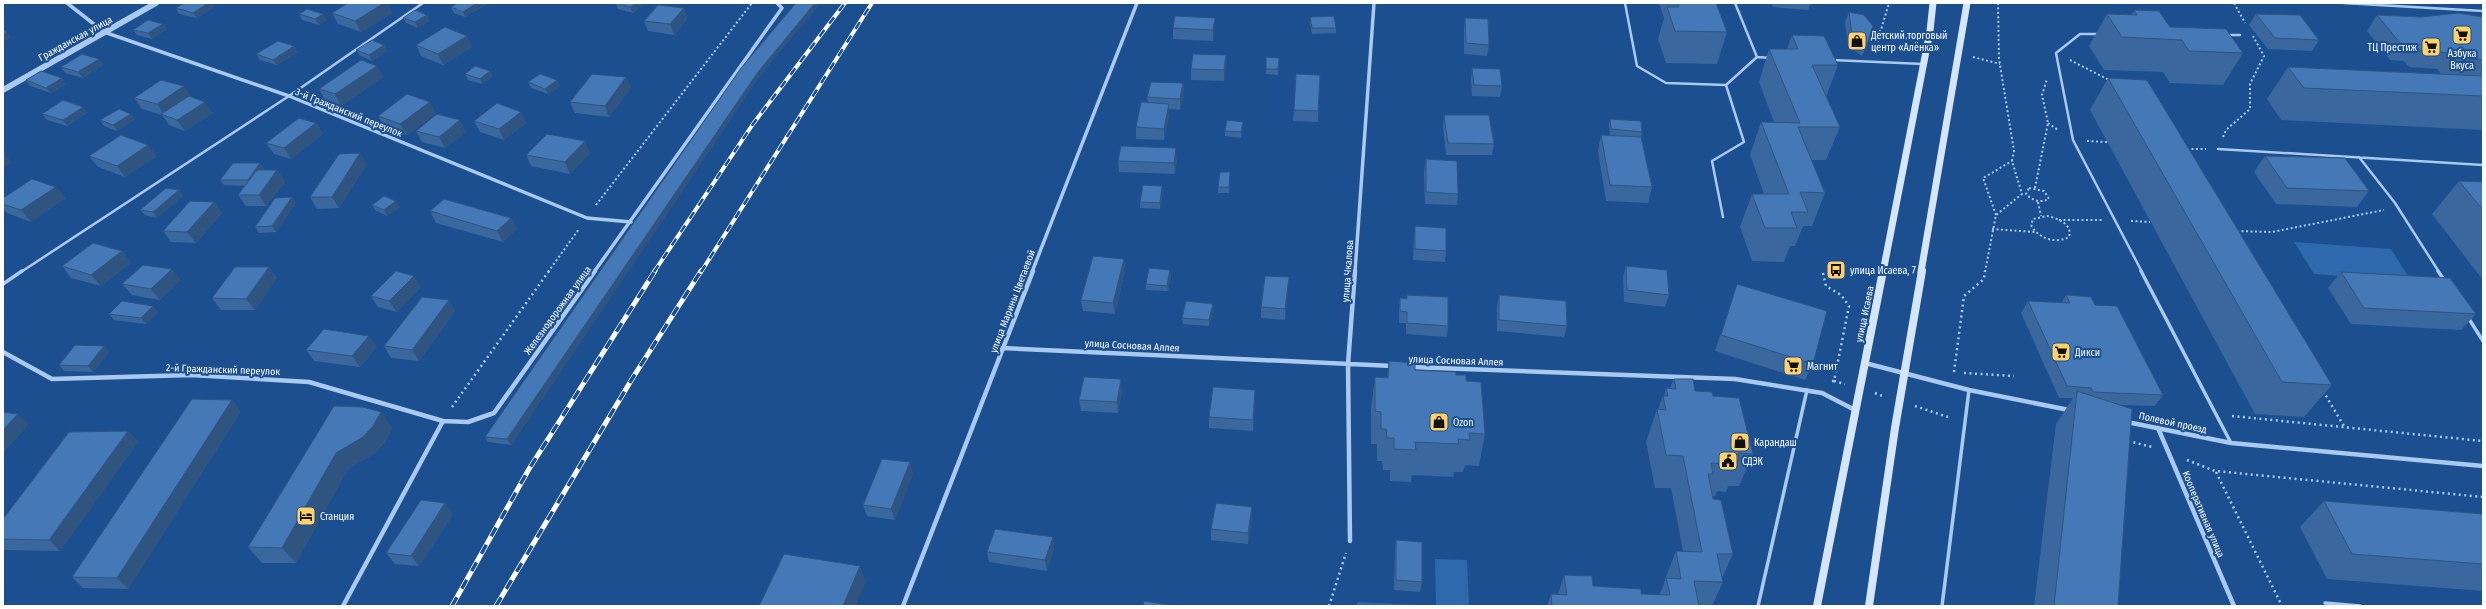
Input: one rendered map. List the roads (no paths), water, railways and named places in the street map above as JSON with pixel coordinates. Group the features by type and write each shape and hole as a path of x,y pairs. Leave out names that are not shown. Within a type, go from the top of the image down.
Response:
{"main road":[{"name":"улица Исаева","path":"1817,606 1923,64 1933,3"},
{"path":"1869,606 1905,373 1967,3"}],"street":[{"name":"3-й Гражданский переулок","path":"67,3 104,32 288,96 587,218 631,222"},
{"name":"Гражданская улица","path":"3,90 156,3"},
{"name":"Железнодорожная улица","path":"443,420 468,422 494,413 782,8 777,3"},
{"name":"улица Марины Цветаевой","path":"903,606 1137,3"},
{"name":"улица Чкалова","path":"1350,541 1348,364 1374,3"},
{"name":"улица Сосновая Аллея","path":"1002,348 1348,364 1543,372 1668,375 1735,379 1822,393 1856,410"},
{"name":"2-й Гражданский переулок","path":"3,352 52,378 191,375 309,382 443,420"},
{"path":"1865,363 1969,390 2077,412"},
{"path":"343,606 443,420"},
{"name":"Полевой проезд","path":"2121,421 2231,443 2483,466"},
{"name":"Кооперативная улица","path":"2158,428 2234,606"}],"lane":[{"path":"3,284 288,96 423,3"},
{"path":"1625,3 1637,66 1666,83 1726,85 1757,57 1773,58"},
{"path":"1735,3 1757,57"},
{"path":"2343,3 2483,11"},
{"path":"2103,33 2080,34 2056,53 2073,140 2231,443"},
{"path":"2225,35 2240,35"},
{"path":"1826,60 1923,64"},
{"path":"1723,217 1712,161 1744,142 1726,85"},
{"path":"2218,149 2483,165"},
{"path":"2359,157 2395,203 2445,282"},
{"path":"2466,315 2483,341"},
{"path":"1758,606 1807,390"},
{"path":"1942,606 1969,390"},
{"path":"2325,603 2360,606"}],"railway":[{"path":"654,272 753,124 845,3"},
{"path":"701,272 872,3"},
{"path":"452,606 529,469 655,271"},
{"path":"496,606 632,379 701,271"}],"place":[{"name":"Азбука Вкуса","path":"2462,35"},
{"name":"Детский торговый центр «Алёнка»","path":"1857,41"},
{"name":"ТЦ Престиж","path":"2431,47"},
{"name":"улица Исаева, 7","path":"1836,270"},
{"name":"Дикси","path":"2061,352"},
{"name":"Магнит","path":"1793,366"},
{"name":"Ozon","path":"1439,422"},
{"name":"Карандаш","path":"1740,442"},
{"name":"СДЭК","path":"1728,461"},
{"name":"Станция","path":"306,516"}]}
